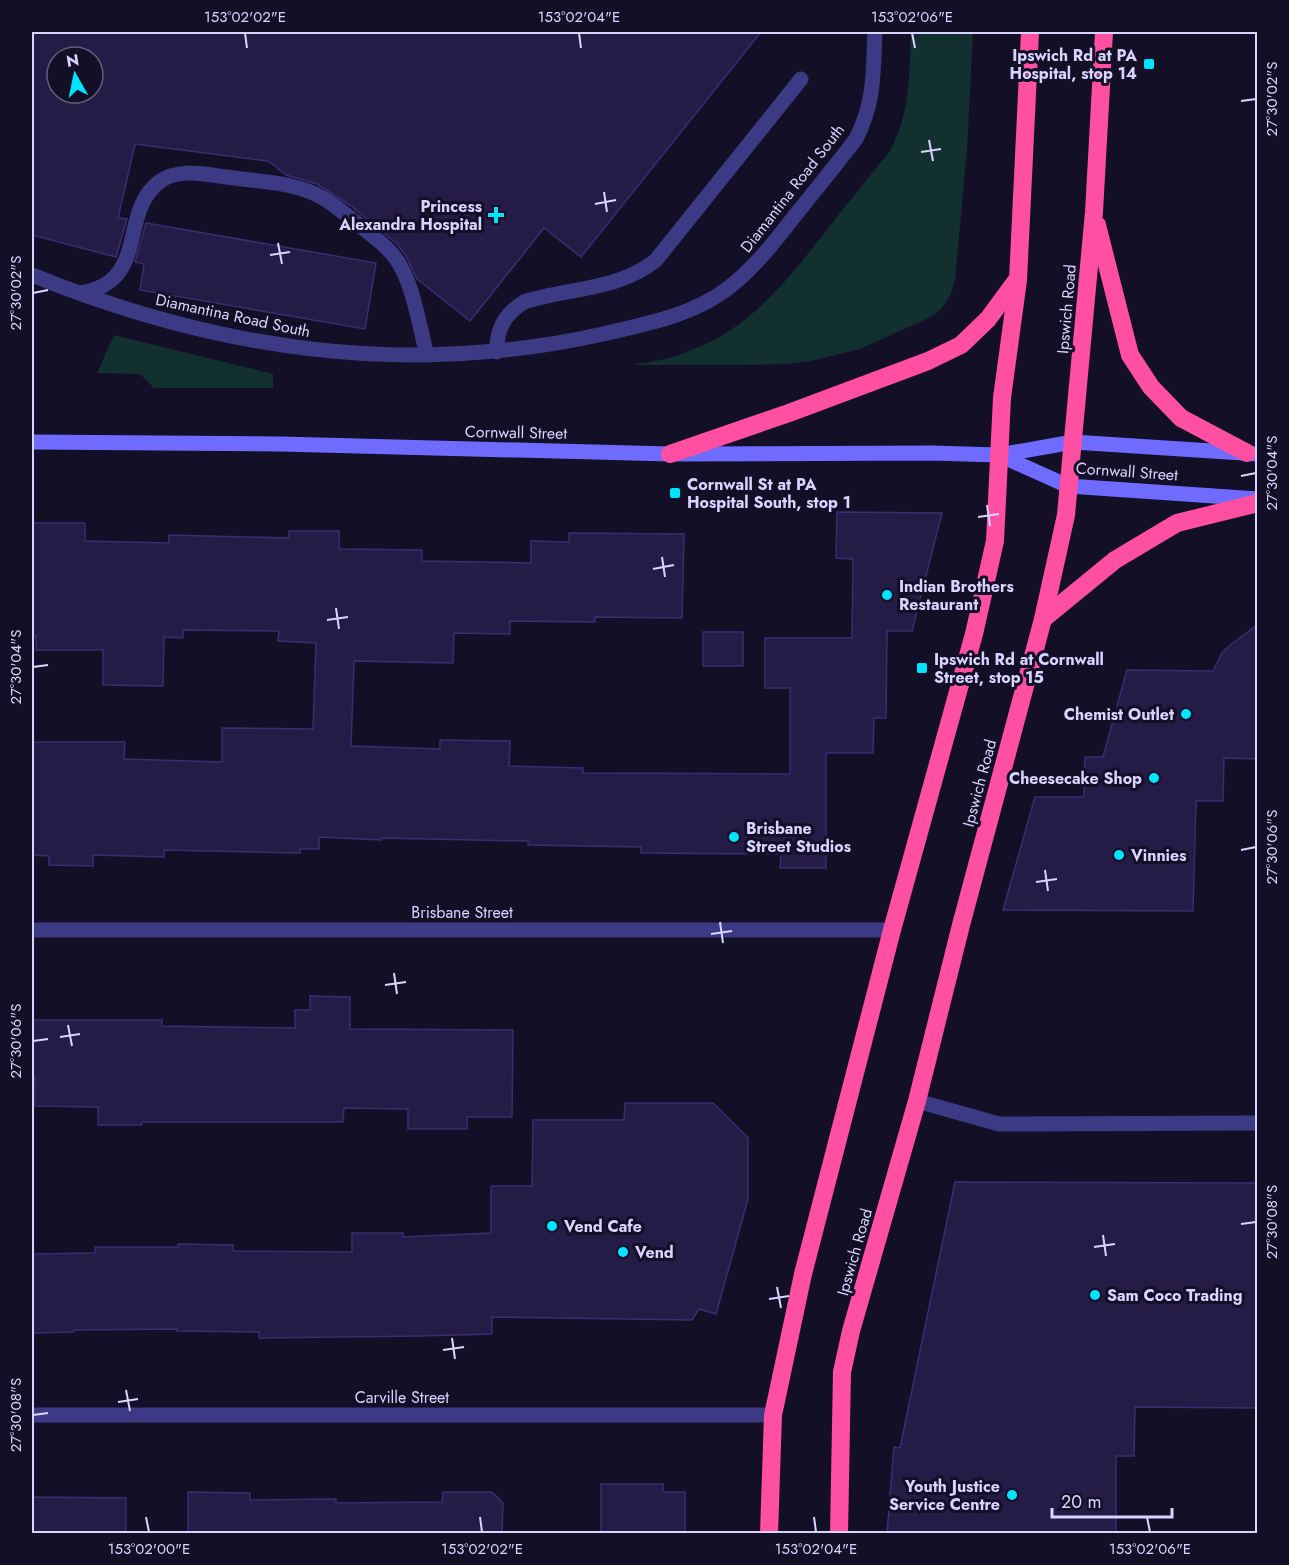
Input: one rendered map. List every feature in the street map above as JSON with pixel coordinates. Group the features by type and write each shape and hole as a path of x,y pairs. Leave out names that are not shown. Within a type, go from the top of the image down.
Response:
{"highway":[{"path":"769,1533 773,1415 803,1274 892,930 974,634 995,541 1002,398 1018,280 1030,32"},
{"name":"Ipswich Road","path":"839,1533 842,1372 851,1331 917,1101 961,925 1043,619 1066,515 1094,212 1104,32"},
{"path":"1094,212 1130,355 1151,387 1181,418 1252,453"},
{"path":"670,454 928,361 961,345 988,319 1018,280"},
{"path":"1043,619 1115,560 1177,523 1257,501"}],"main road":[{"name":"Cornwall Street","path":"32,442 269,444 670,454 999,455 1073,442 1252,453"},
{"name":"Cornwall Street","path":"999,455 1068,486 1257,501"}],"street":[{"name":"Diamantina Road South","path":"32,275 77,294 177,324 277,345 337,353 457,355 497,351 565,342 678,315 726,290 749,271 856,139 871,102 875,32"},
{"path":"497,351 499,331 505,319 513,309 524,302 622,279 645,269 656,260 801,79"},
{"path":"77,294 94,291 110,282 121,270 143,202 150,190 161,180 185,173 287,185 309,191 328,201 381,242 396,258 407,282 426,355"},
{"name":"Brisbane Street","path":"32,930 892,930"},
{"path":"917,1101 999,1124 1257,1124"},
{"name":"Carville Street","path":"32,1415 773,1415"}],"green space":[{"path":"911,32 973,32 967,150 955,280 945,304 933,316 860,349 811,361 788,364 632,365 682,354 710,342 747,318 794,271 890,151 902,121 908,93"},
{"path":"114,335 273,374 273,388 154,388 140,374 97,373"}],"building":[{"path":"32,32 761,32 581,257 544,228 470,321 417,279 406,256 397,244 350,205 317,184 286,175 268,161 135,144 118,218 127,219 116,257 32,235"},
{"path":"146,223 376,263 365,329 140,290 144,264 135,262"},
{"path":"837,512 942,513 912,631 887,631 886,718 874,718 873,753 826,753 826,868 780,868 781,854 641,853 641,847 528,845 528,841 381,838 381,840 319,837 319,849 300,849 300,853 164,850 164,857 93,855 93,866 49,865 49,856 32,855 33,742 125,742 124,759 222,762 222,728 313,729 316,643 278,641 279,631 183,630 183,638 164,637 163,686 103,685 103,650 36,650 36,636 32,636 32,523 85,523 85,541 169,543 169,535 289,538 289,531 339,531 339,549 422,550 422,561 531,563 531,541 569,542 569,533 684,534 682,618 595,617 595,622 510,621 510,634 454,633 453,663 354,661 351,746 440,749 440,740 510,741 509,766 583,768 583,773 790,774 790,688 765,688 765,638 852,638 853,559 836,558"},
{"path":"1257,625 1257,759 1224,758 1223,801 1196,801 1193,911 1003,910 1035,797 1084,797 1085,757 1103,757 1127,670 1213,671 1222,653"},
{"path":"703,632 743,632 743,666 703,666"},
{"path":"310,996 350,997 350,1029 513,1030 512,1117 467,1117 467,1129 408,1129 408,1109 344,1108 343,1122 142,1122 142,1125 98,1125 98,1107 35,1106 35,1077 32,1077 32,1020 162,1020 162,1026 295,1028 295,1010 310,1010"},
{"path":"625,1103 713,1103 748,1138 748,1199 716,1314 699,1309 692,1320 492,1317 492,1334 421,1336 259,1338 259,1332 177,1331 177,1329 74,1330 74,1332 32,1333 32,1254 95,1253 95,1247 178,1247 178,1244 233,1245 233,1251 352,1252 352,1233 403,1233 403,1237 491,1233 491,1186 532,1186 533,1120 624,1120"},
{"name":"Sam Coco Trading","path":"955,1182 1257,1183 1257,1408 1135,1407 1134,1456 1116,1456 1116,1533 887,1533 894,1447 900,1448"},
{"path":"601,1484 663,1484 663,1492 685,1492 685,1533 601,1533"},
{"path":"188,1492 250,1493 250,1500 336,1499 336,1503 442,1502 443,1492 492,1492 503,1503 502,1533 188,1533"},
{"path":"32,1497 126,1498 126,1533 32,1533"}],"place":[{"name":"Ipswich Rd at PA Hospital, stop 14","path":"1149,64"},
{"name":"Princess Alexandra Hospital","path":"496,215"},
{"name":"Cornwall St at PA Hospital South, stop 1","path":"675,493"},
{"name":"Indian Brothers Restaurant","path":"887,595"},
{"name":"Ipswich Rd at Cornwall Street, stop 15","path":"922,668"},
{"name":"Chemist Outlet","path":"1186,714"},
{"name":"Cheesecake Shop","path":"1154,778"},
{"name":"Brisbane Street Studios","path":"734,837"},
{"name":"Vinnies","path":"1119,855"},
{"name":"Vend Cafe","path":"552,1226"},
{"name":"Vend","path":"623,1252"},
{"name":"Sam Coco Trading","path":"1095,1295"},
{"name":"Youth Justice Service Centre","path":"1012,1495"}]}
